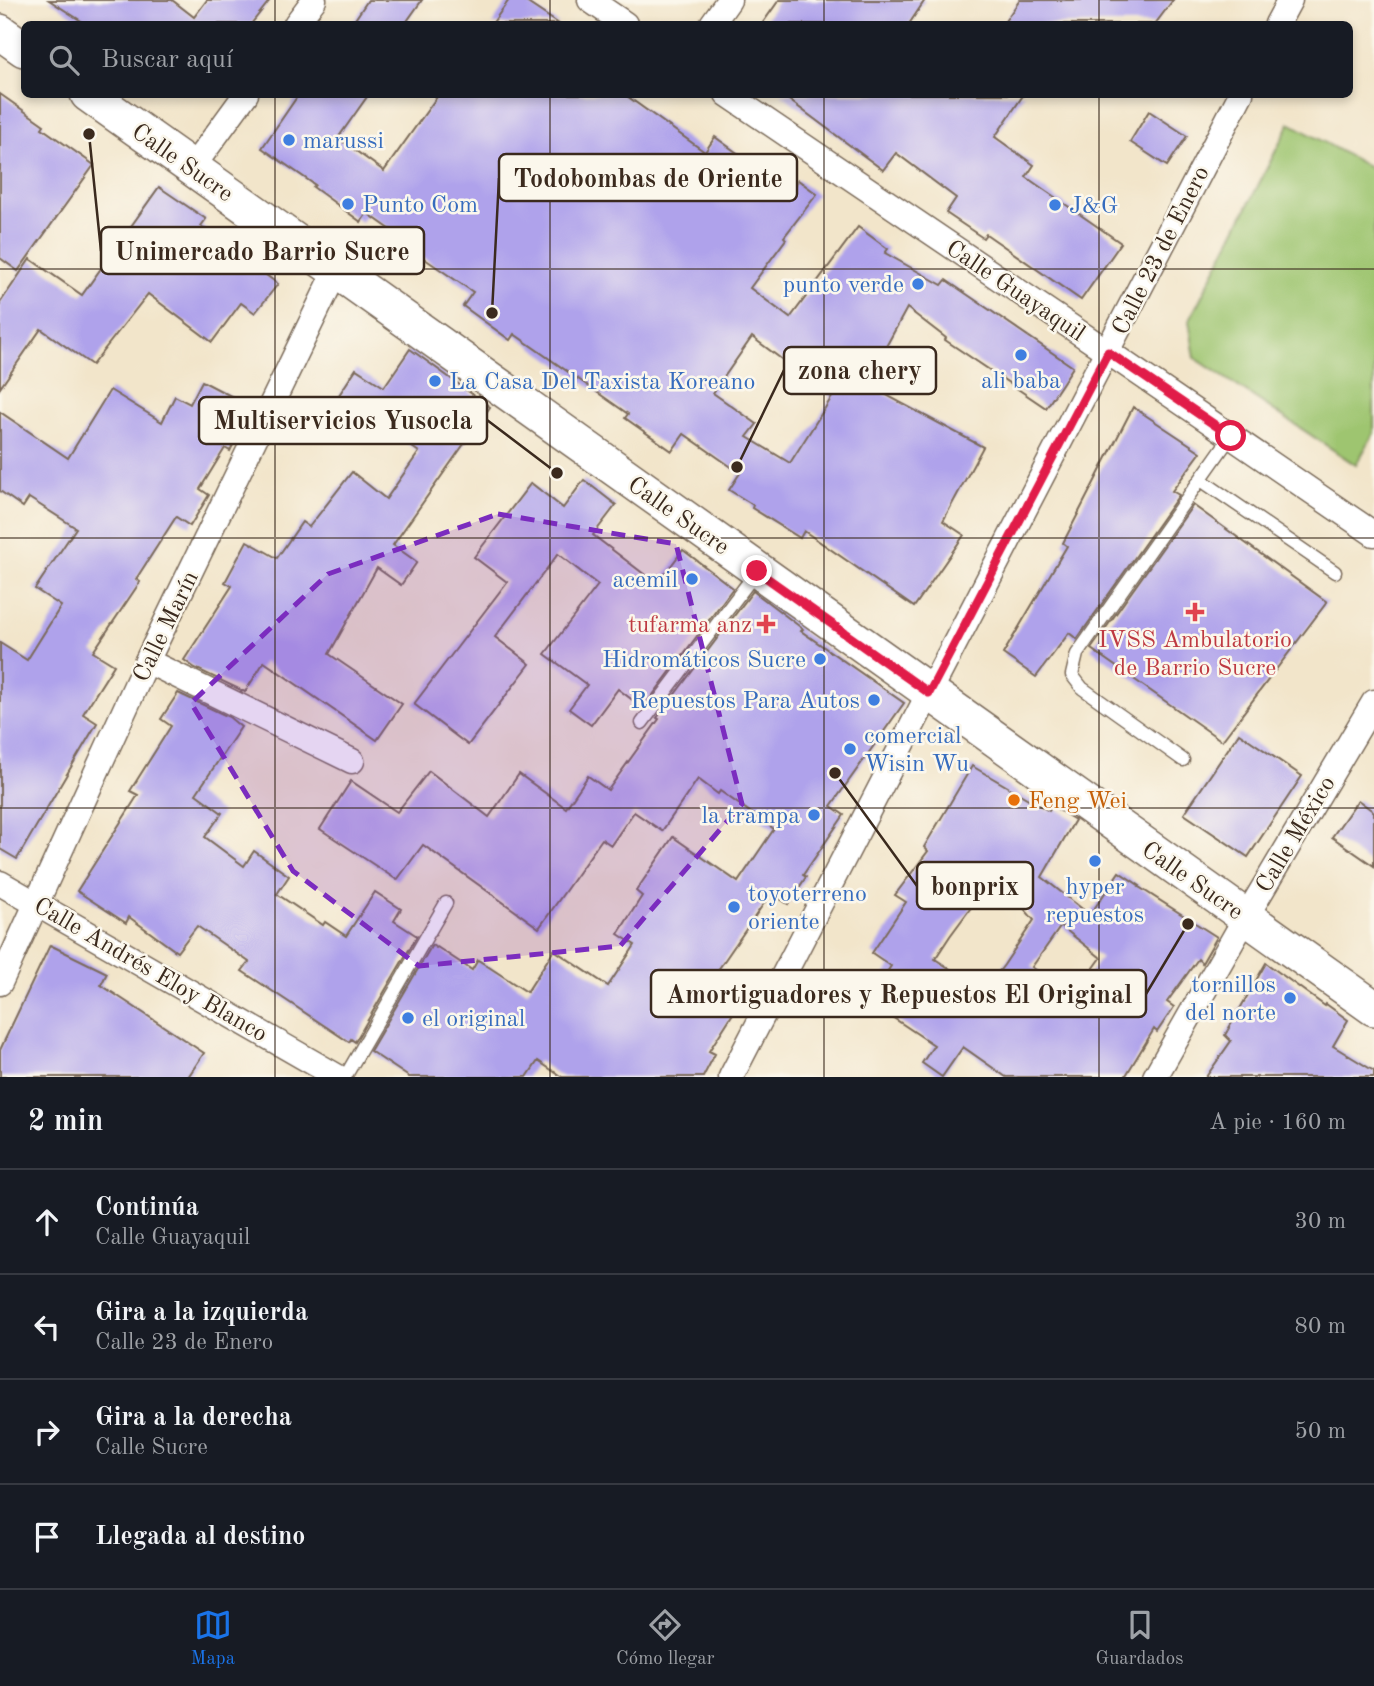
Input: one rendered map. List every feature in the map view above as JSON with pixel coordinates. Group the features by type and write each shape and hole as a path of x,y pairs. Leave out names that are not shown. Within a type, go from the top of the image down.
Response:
{"street":[{"path":"298,21 314,0"},
{"path":"590,0 621,21"},
{"path":"714,21 729,0"},
{"path":"1279,21 1290,0"},
{"path":"0,32 21,47"},
{"name":"Calle Sucre","path":"94,98 1374,1008"},
{"path":"192,168 243,98"},
{"name":"Calle Guayaquil","path":"733,98 1374,534"},
{"name":"Calle 23 de Enero","path":"731,1077 1239,98"},
{"name":"Calle Marín","path":"0,983 147,661 336,271"},
{"path":"147,661 352,761"},
{"name":"Calle México","path":"1155,1077 1246,917 1374,702"},
{"name":"Calle Andrés Eloy Blanco","path":"0,883 338,1077"}],"lane":[{"path":"1184,760 1082,688 1072,675 1077,654 1231,436"},
{"path":"1201,480 1335,572"},
{"path":"642,723 757,571"},
{"path":"345,1077 446,903"}],"highlighted area":[{"path":"498,514 676,544 742,804 620,946 419,966 293,871 191,703 328,574"}],"green space":[{"path":"1290,123 1374,170 1374,433 1356,465 1195,358 1189,321"}],"building":[{"path":"49,0 172,0 194,17 207,0 270,0 253,21 81,21"},
{"path":"368,0 422,0 407,21 354,21"},
{"path":"509,0 523,0 554,21 494,21"},
{"path":"779,0 925,0 911,21 764,21"},
{"path":"1020,0 1173,0 1157,21 1005,21"},
{"path":"0,94 94,165 18,271 0,258"},
{"path":"296,98 366,98 338,138 384,171 436,98 630,98 705,152 715,137 790,191 798,180 817,194 750,288 790,318 858,227 888,249 885,253 942,285 946,280 1073,367 1046,408 945,340 946,338 907,308 870,376 882,383 877,390 983,447 943,521 964,535 914,607 804,531 800,538 752,508 753,505 729,490 740,473 684,434 672,451 625,418 628,414 514,334 510,340 463,306 473,292 419,255 421,251 367,213 361,222 313,187 315,185 262,148","holes":["752,337 832,397 790,463 747,437 757,424 713,393"]},
{"path":"786,98 1021,98 995,137 1034,165 1026,177 1121,243 1081,300 986,234 983,238 946,213 956,198 896,153 883,170"},
{"path":"1149,111 1187,136 1167,166 1130,142"},
{"path":"159,187 206,219 201,226 278,284 255,313 241,303 212,342 148,294 92,365 41,329 0,388 0,303 30,259 82,295"},
{"path":"410,349 490,407 393,545 417,562 401,585 377,568 329,654 402,704 377,740 264,662 245,692 184,660 232,586 225,582 247,541 277,558 302,522 309,527 352,472 386,499 419,452 339,395 356,369 384,387"},
{"path":"202,381 252,407 230,451 225,448 200,489 209,495 190,526 176,517 136,579 140,582 93,652 114,665 83,714 97,723 17,859 0,849 0,643 27,660 61,606 35,589 76,528 29,498 23,507 0,491 0,412 68,458 110,390 162,422 175,396 190,404"},
{"path":"1133,407 1201,452 1172,491 1179,495 1077,639 1069,633 1036,677 1003,654 1067,546 1063,543"},
{"path":"584,480 616,505 593,535 657,584 683,550 733,588 643,708 618,689 591,725 569,709 587,685 545,654 598,585 558,554 495,637 530,664 468,745 414,704 507,582 474,557 531,483 563,508"},
{"path":"1193,505 1327,602 1222,741 1091,649"},
{"path":"753,591 803,629 801,631 904,703 831,806 844,815 803,875 806,877 788,904 771,893 718,970 748,990 709,1051 715,1054 703,1077 562,1077 538,1061 527,1077 409,1077 370,1051 432,945 472,970 478,960 527,992 554,950 608,986 635,945 618,934 642,896 636,891 673,837 738,882 774,829 698,779 662,831 634,812 611,845 602,839 539,928 423,845 397,880 320,829 351,781 397,812 429,771 489,817 519,774 566,808 588,776 608,790 659,719 657,718"},
{"path":"178,693 229,717 241,727 196,794 222,813 205,837 244,866 254,851 289,876 277,894 323,925 325,922 346,936 375,892 401,909 394,921 417,936 355,1042 351,1039 349,1042 242,971 249,962 197,926 177,952 129,917 126,923 77,891 138,795 130,791 171,726 161,719"},
{"path":"1239,733 1302,776 1248,857 1184,814"},
{"path":"972,766 1049,811 1052,806 1075,820 1042,877 1090,915 1119,872 1217,937 1202,963 1198,959 1167,1002 1174,1007 1157,1032 1154,1029 1125,1077 1006,1077 963,1047 942,1077 922,1063 934,1045 868,1001 891,966 872,953 906,902 895,895 928,851 924,847","holes":["995,875 1034,920 984,991 935,959","1061,926 1101,958 1072,998 1032,967"]},
{"path":"1358,800 1374,812 1374,866 1332,837"},
{"path":"50,945 107,973 101,985 204,1053 188,1077 0,1077 0,1050"},
{"path":"1266,963 1348,1020 1333,1046 1374,1071 1374,1077 1206,1077 1231,1041 1225,1035"}],"place":[{"name":"Unimercado Barrio Sucre","path":"89,134"},
{"name":"marussi","path":"289,140"},
{"name":"Punto Com","path":"348,204"},
{"name":"J&G","path":"1055,205"},
{"name":"punto verde","path":"918,284"},
{"name":"Todobombas de Oriente","path":"492,313"},
{"name":"ali baba","path":"1021,355"},
{"name":"La Casa Del Taxista Koreano","path":"435,381"},
{"name":"zona chery","path":"737,467"},
{"name":"Multiservicios Yusocla","path":"557,473"},
{"name":"acemil","path":"692,579"},
{"name":"IVSS Ambulatorio de Barrio Sucre","path":"1195,612"},
{"name":"tufarma anz","path":"766,624"},
{"name":"Hidromáticos Sucre","path":"820,659"},
{"name":"Repuestos Para Autos","path":"874,700"},
{"name":"comercial Wisin Wu","path":"850,749"},
{"name":"bonprix","path":"835,773"},
{"name":"Feng Wei","path":"1014,800"},
{"name":"la trampa","path":"814,815"},
{"name":"hyper repuestos","path":"1095,861"},
{"name":"toyoterreno oriente","path":"734,907"},
{"name":"Amortiguadores y Repuestos El Original","path":"1188,924"},
{"name":"tornillos del norte","path":"1290,998"},
{"name":"el original","path":"408,1018"}],"route":[{"path":"757,571 929,693 1108,352 1231,436"}]}
